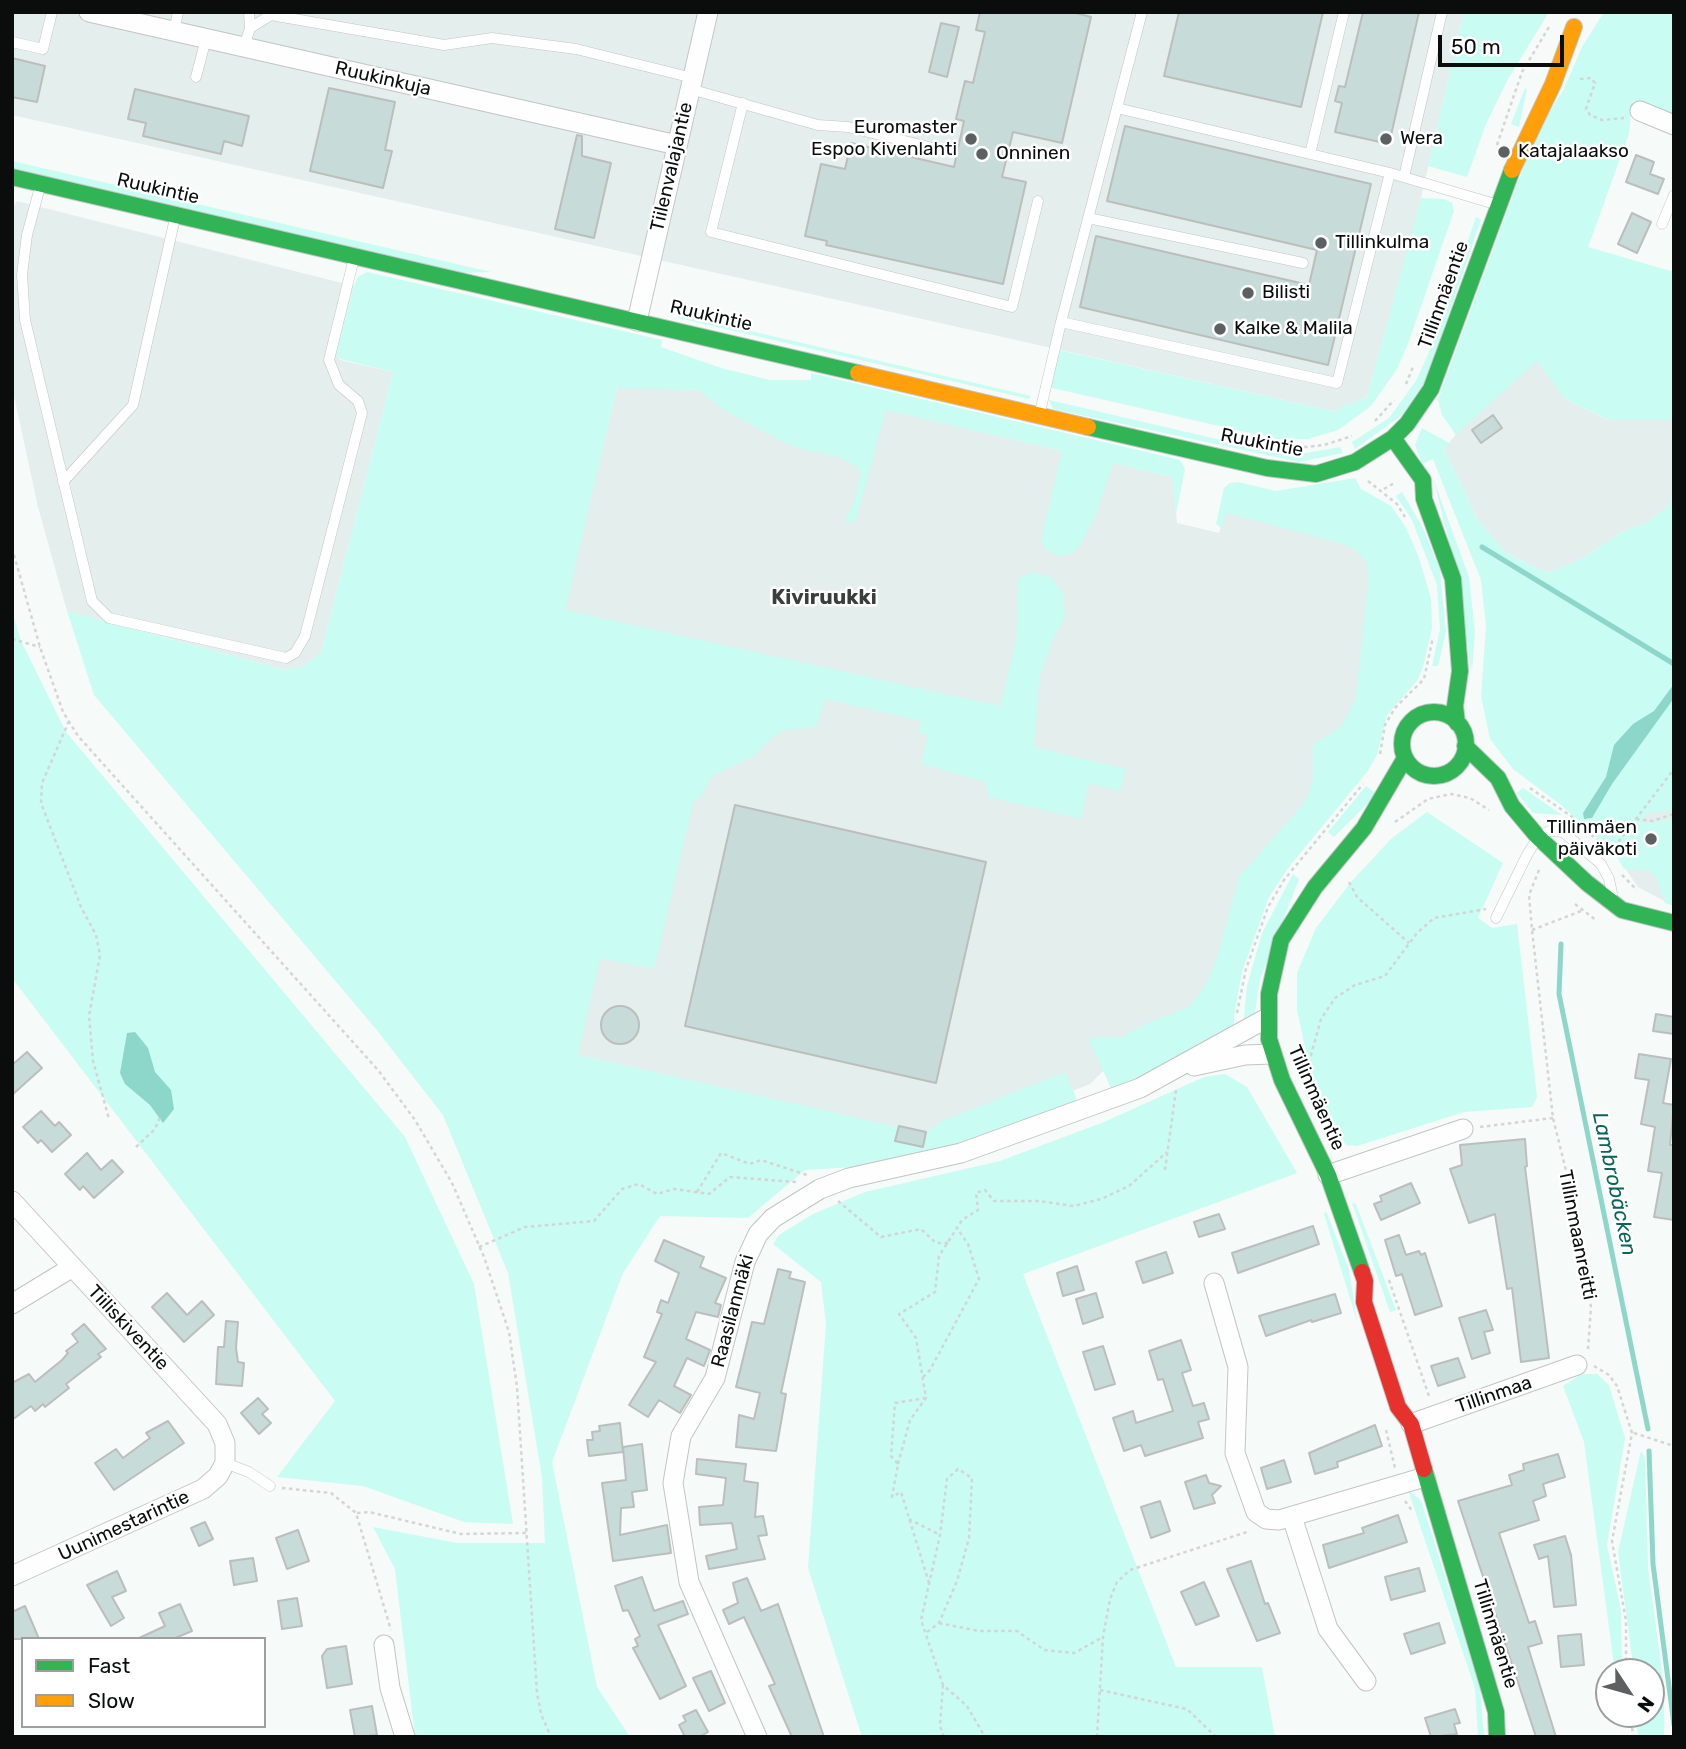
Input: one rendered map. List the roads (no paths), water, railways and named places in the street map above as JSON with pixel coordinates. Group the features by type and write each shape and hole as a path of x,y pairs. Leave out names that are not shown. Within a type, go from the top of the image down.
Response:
{"street":[{"name":"Ruukinkuja","path":"89,12 176,22 206,39 677,145"},
{"name":"Tiilenvalajantie","path":"637,321 708,12"},
{"name":"Tillinmäentie","path":"1393,438 1407,424 1431,389 1517,157 1553,85 1574,27 1583,12"},
{"path":"1640,111 1674,125"},
{"name":"Ruukintie","path":"12,177 1296,473 1333,471 1355,462 1393,438"},
{"path":"1393,438 1404,484 1424,499"},
{"path":"1393,438 1423,480 1424,499 1453,579 1460,671 1455,706 1457,723 1465,746 1498,778 1511,806"},
{"path":"1430,776 1415,770 1405,758 1402,743 1406,728 1425,714 1439,690 1457,642"},
{"path":"1425,714 1443,714 1457,723"},
{"path":"1450,772 1461,761 1465,746"},
{"name":"Tillinmäentie","path":"1405,758 1364,828 1308,895 1281,940 1274,965 1267,1018 1328,1175 1364,1281 1364,1303 1398,1407 1411,1424"},
{"path":"1414,787 1430,776 1450,772 1476,782 1511,806 1538,837 1611,903 1635,915 1674,923"},
{"name":"Tillinmäentie","path":"1364,828 1397,804"},
{"name":"Raasilanmäki","path":"757,1737 689,1582 673,1483 681,1436 715,1378 745,1262 758,1234 773,1218 820,1189 849,1178 961,1153 1129,1092 1179,1069 1267,1018"},
{"name":"Raasilanmäki","path":"1179,1069 1245,1055 1281,1053"},
{"path":"1328,1175 1463,1129"},
{"name":"Tiiliskiventie","path":"12,1201 217,1424 225,1443 225,1463"},
{"path":"12,1304 71,1268"},
{"name":"Tillinmäentie","path":"1364,1281 1380,1297"},
{"path":"1213,1283 1238,1367 1233,1438 1247,1493 1256,1512 1266,1519 1292,1517 1425,1477"},
{"name":"Tillinmäentie","path":"1388,1321 1413,1401 1411,1424 1425,1477 1496,1712 1497,1737"},
{"name":"Tillinmaa","path":"1411,1424 1584,1360"},
{"name":"Uunimestarintie","path":"12,1576 203,1489 218,1476 225,1463"},
{"path":"1292,1517 1328,1629 1366,1681"},
{"path":"384,1645 390,1688 405,1737"}],"lane":[{"path":"12,43 43,49 52,12"},
{"path":"244,47 250,28 249,12"},
{"path":"1040,416 1061,322 1142,12"},
{"path":"1310,154 1344,12"},
{"path":"1404,177 1442,12"},
{"path":"250,28 271,15 444,45 492,38 576,49 818,125 849,127 933,148"},
{"path":"197,77 206,39"},
{"path":"743,103 711,232 1012,307 1038,201"},
{"path":"1117,108 1390,173 1498,205"},
{"path":"1061,322 1337,383 1390,173"},
{"path":"41,184 27,235 22,275 25,320 92,601 100,612 110,618 286,658 295,653 305,636 362,413 358,401 339,385 329,360 355,255"},
{"path":"1662,224 1674,195"},
{"path":"64,482 133,405 176,214"},
{"path":"1088,218 1303,263"},
{"path":"1496,918 1538,837 1549,831 1563,832 1601,864 1609,879 1611,903"},
{"path":"225,1463 249,1472 270,1486"}],"waterway":[{"path":"1482,547 1674,664"},
{"name":"Lambrobäcken","path":"1561,944 1559,994 1648,1429"},
{"name":"Lambrobäcken","path":"1649,1451 1653,1564 1674,1725"}],"place":[{"name":"Euromaster Espoo Kivenlahti","path":"971,139"},
{"name":"Wera","path":"1386,139"},
{"name":"Katajalaakso","path":"1504,152"},
{"name":"Onninen","path":"982,154"},
{"name":"Tillinkulma","path":"1321,243"},
{"name":"Bilisti","path":"1248,293"},
{"name":"Kalke & Malila","path":"1220,329"},
{"name":"Tillinmäen päiväkoti","path":"1651,839"}],"district":[{"name":"Kiviruukki","path":"824,598"}]}
